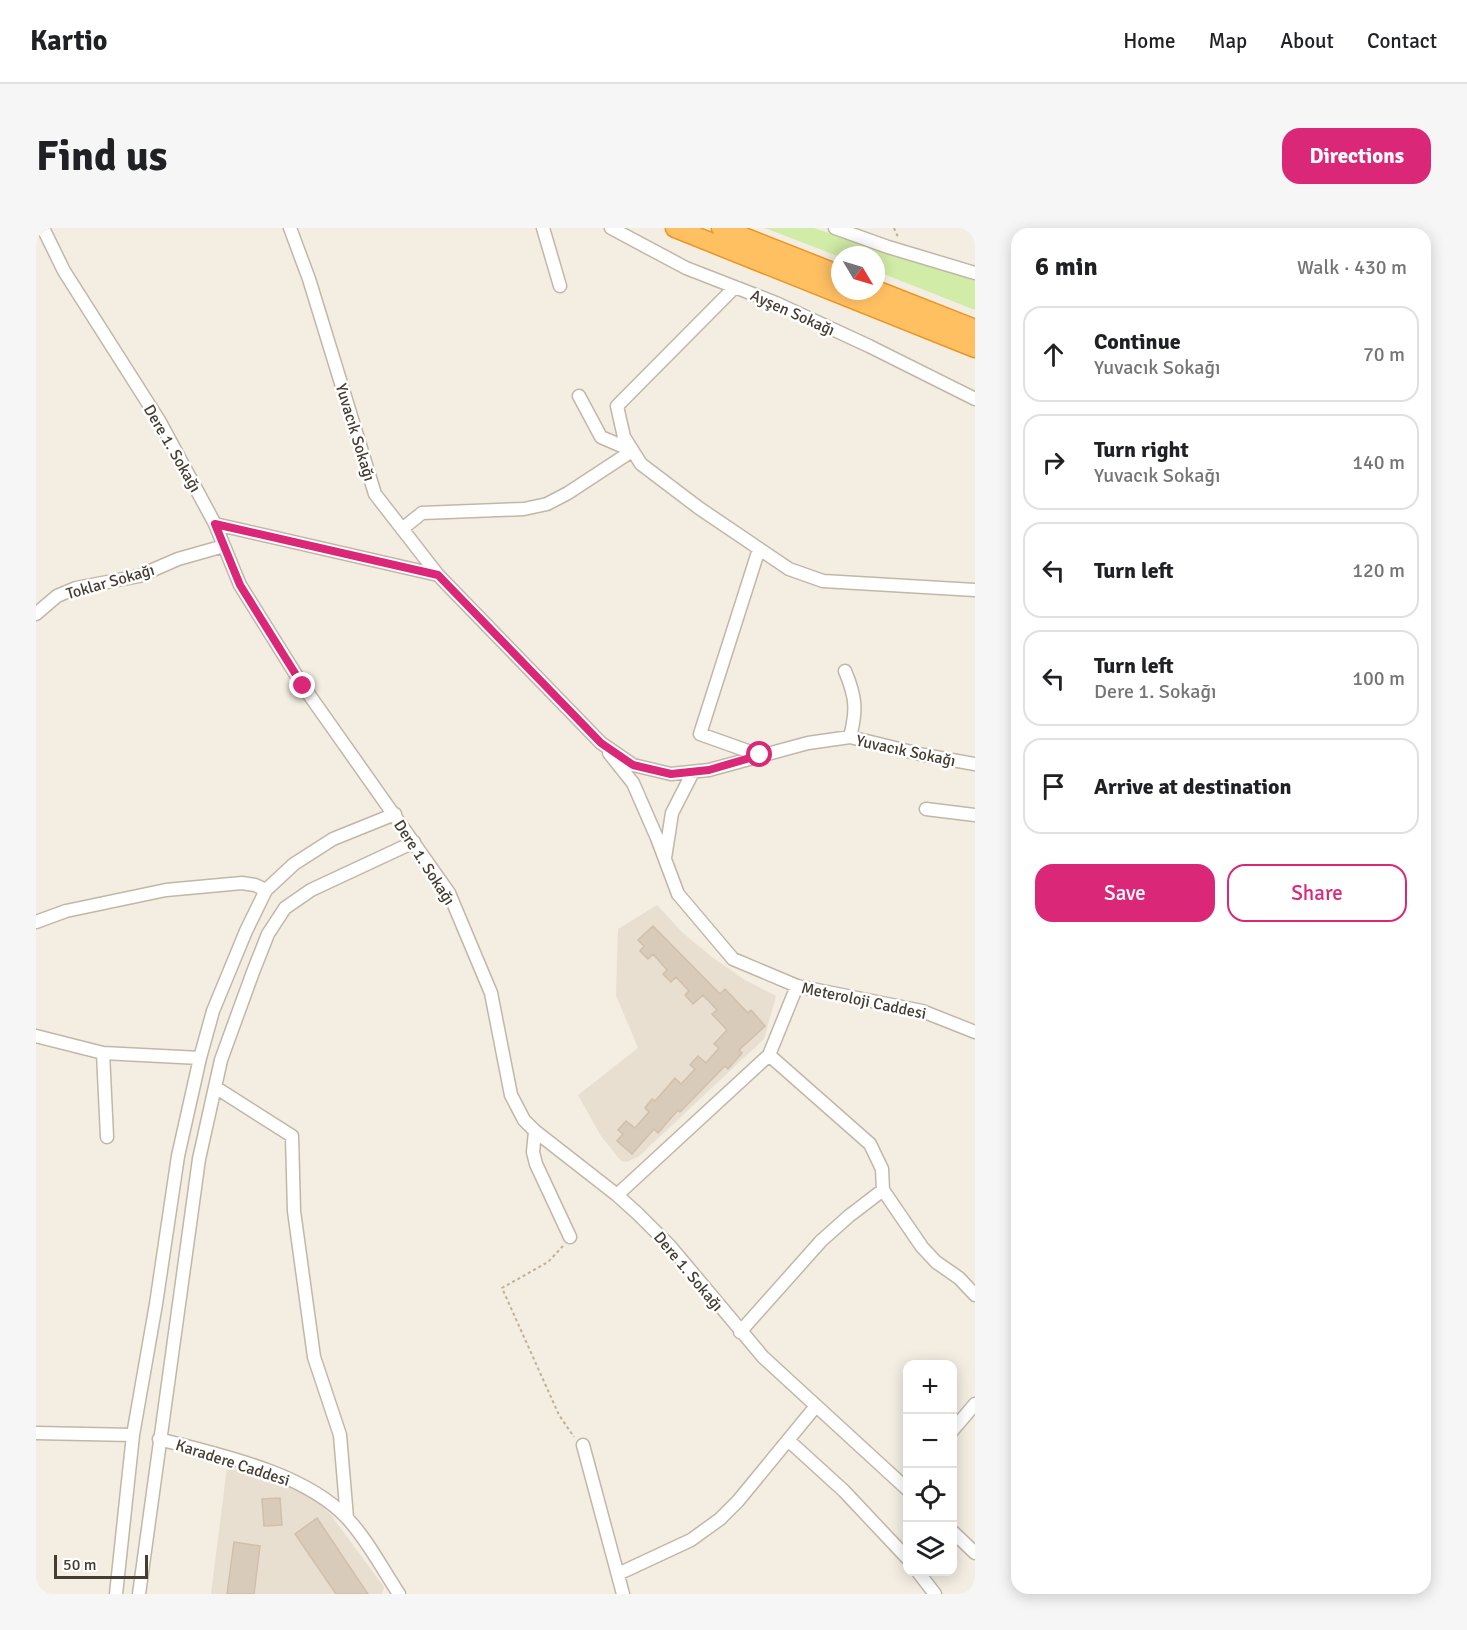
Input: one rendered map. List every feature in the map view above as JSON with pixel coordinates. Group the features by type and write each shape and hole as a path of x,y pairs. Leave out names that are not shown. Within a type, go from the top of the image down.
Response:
{"highway":[{"path":"675,228 975,348"},
{"path":"721,228 831,271"},
{"path":"885,294 975,329"}],"street":[{"name":"Dere 1. Sokağı","path":"43,228 64,271 160,422 215,524 240,585 303,686 449,893 491,993 510,1095 524,1120 618,1195 670,1246 740,1332 787,1380 903,1485"},
{"name":"Yuvacık Sokağı","path":"290,228 309,279 375,494 438,575 601,743 633,765 671,774 709,770 808,743 850,737 924,755 975,764"},
{"path":"543,228 560,286"},
{"name":"Ayşen Sokağı","path":"611,228 686,268 776,303 975,399"},
{"path":"835,228 888,247 975,273"},
{"path":"735,287 617,406 624,437 641,464 699,508 789,569 823,581 975,590"},
{"path":"579,396 601,436 632,451"},
{"path":"402,529 422,513 524,509 547,504 632,451"},
{"path":"215,524 438,575"},
{"name":"Toklar Sokağı","path":"36,614 57,596 76,588 139,576 178,560 225,546"},
{"path":"759,549 700,734 760,755"},
{"path":"845,671 854,693 856,715 850,737"},
{"path":"601,743 633,783 665,858"},
{"path":"665,858 672,813 693,772"},
{"path":"926,809 975,815"},
{"path":"116,1594 133,1435 156,1304 178,1156 213,1011 246,931 266,890 294,864 333,839 395,814"},
{"path":"139,1594 199,1159 221,1060 268,934 285,908 311,890 414,842"},
{"name":"Meteroloji Caddesi","path":"665,858 678,894 733,959 797,986 922,1011 975,1032"},
{"path":"36,922 66,911 166,890 242,883 266,890"},
{"path":"618,1195 769,1055 797,986"},
{"path":"36,1036 103,1053 200,1058"},
{"path":"103,1053 107,1137"},
{"path":"769,1055 870,1144 882,1169 883,1190 928,1255 959,1278 975,1295"},
{"path":"215,1087 292,1136 294,1211 314,1357 340,1435 347,1518"},
{"path":"535,1131 533,1152 536,1164 570,1237"},
{"path":"740,1332 820,1241 883,1190"},
{"path":"957,1425 975,1404"},
{"path":"618,1574 691,1540 711,1527 738,1501 816,1406"},
{"path":"36,1433 133,1435"},
{"name":"Karadere Caddesi","path":"159,1439 252,1465 308,1487 347,1518 399,1594"},
{"path":"789,1440 844,1491 903,1554"},
{"path":"583,1445 622,1594"},
{"path":"957,1537 975,1554"},
{"path":"921,1576 935,1594"}],"path":[{"path":"570,1237 548,1262 502,1288 563,1423 583,1445"}],"shaded area":[{"path":"657,905 683,933 712,957 745,980 776,996 764,1039 638,1157 626,1162 621,1161 601,1136 578,1095 638,1048 616,995 618,929"},
{"path":"227,1467 293,1486 322,1506 384,1587 382,1594 211,1594"}],"green space":[{"path":"765,228 814,228 869,246 831,246 831,254"},
{"path":"885,251 975,281 975,310 885,275"}],"building":[{"path":"653,926 720,994 725,989 748,1013 751,1010 765,1026 739,1050 742,1053 728,1069 725,1066 680,1112 678,1110 658,1133 654,1129 632,1154 617,1141 623,1134 618,1130 626,1121 635,1128 649,1112 645,1108 652,1099 655,1101 675,1078 681,1084 695,1069 690,1065 698,1056 706,1063 719,1048 714,1044 727,1030 712,1014 717,1010 703,995 693,1004 685,995 689,991 676,977 671,982 663,974 667,970 653,954 648,959 640,951 644,946 638,940"},
{"path":"280,1498 282,1525 264,1526 262,1499"},
{"path":"317,1518 368,1594 336,1594 295,1534"},
{"path":"234,1542 260,1546 254,1594 227,1594"}],"route":[{"path":"303,686 240,585 215,524 438,575 601,743 633,765 671,774 709,770 760,755"}]}
